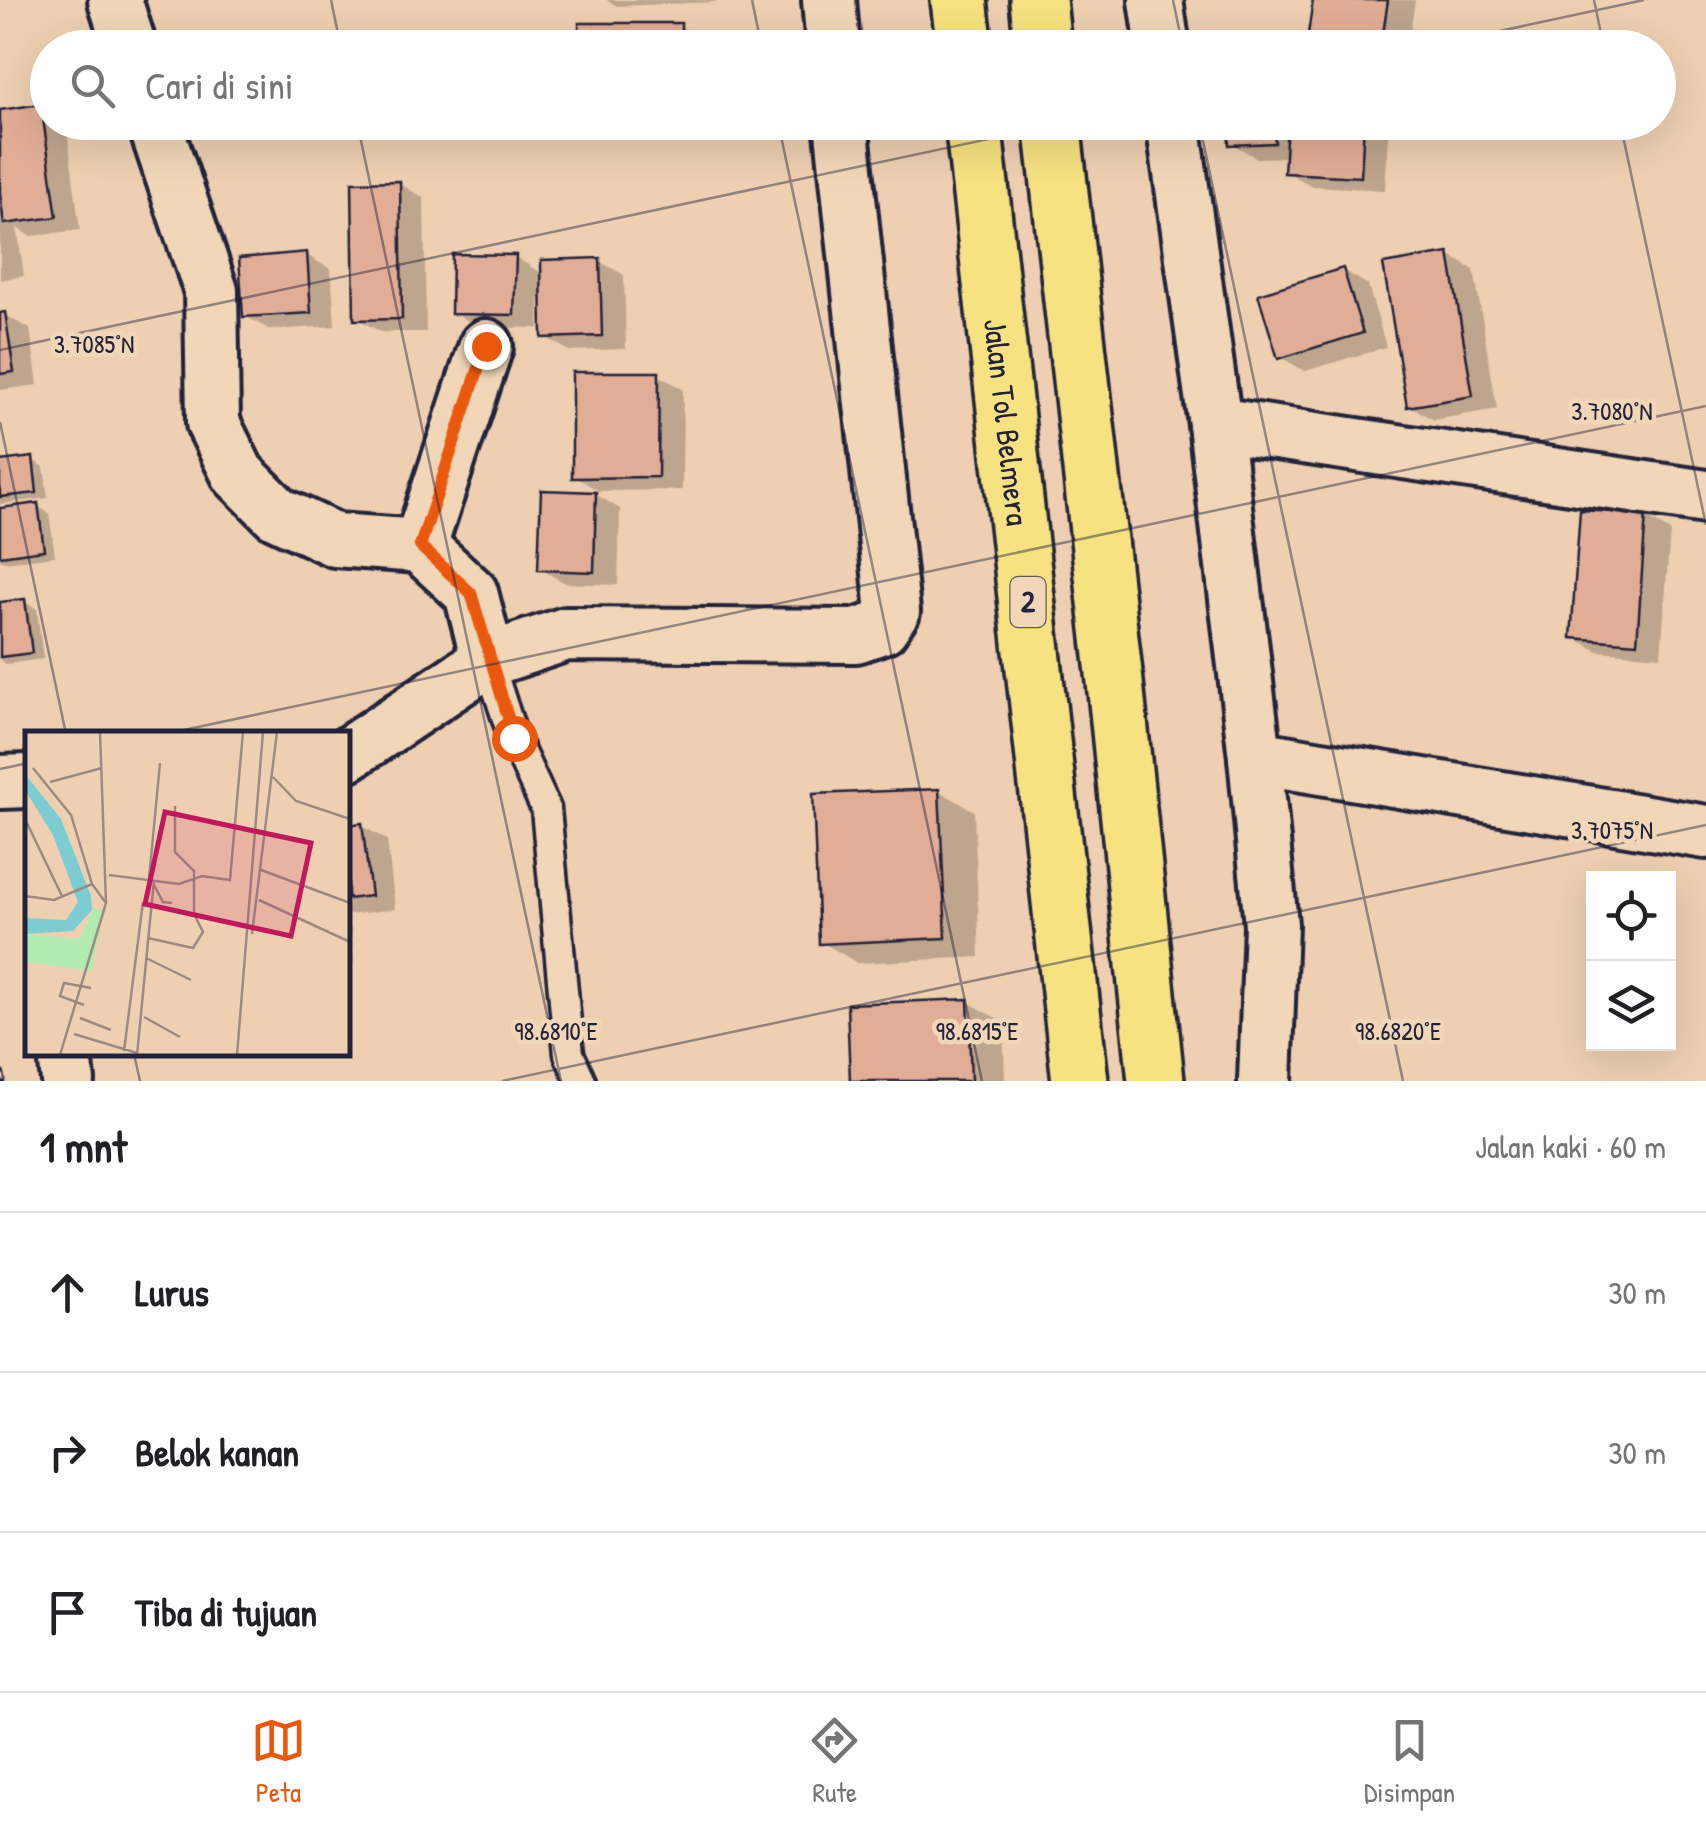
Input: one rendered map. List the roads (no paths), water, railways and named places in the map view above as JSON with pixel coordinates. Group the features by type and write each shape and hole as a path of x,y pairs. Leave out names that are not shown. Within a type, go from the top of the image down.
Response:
{"highway":[{"path":"959,0 963,30"},
{"path":"1038,0 1041,30"},
{"name":"Jalan Tol Belmera","path":"975,140 1080,1081"},
{"path":"1054,140 1116,682 1156,1081"}],"street":[{"path":"115,0 124,30"},
{"path":"829,0 832,30"},
{"path":"1156,0 1160,30"},
{"path":"160,140 212,291 212,423 238,474 277,513 335,540 420,546 471,593 488,660"},
{"path":"350,753 488,660 566,634 856,636 882,627 893,610 843,140"},
{"path":"1176,140 1215,424 1272,925 1265,1081"},
{"path":"420,546 486,346"},
{"path":"1215,424 1706,496"},
{"path":"1255,758 1706,832"},
{"path":"0,782 25,781"},
{"path":"66,1056 68,1081"}],"lane":[{"path":"488,660 514,738 546,809 569,1054 580,1081"}],"railway":[{"path":"0,1075 1,1081"}]}
